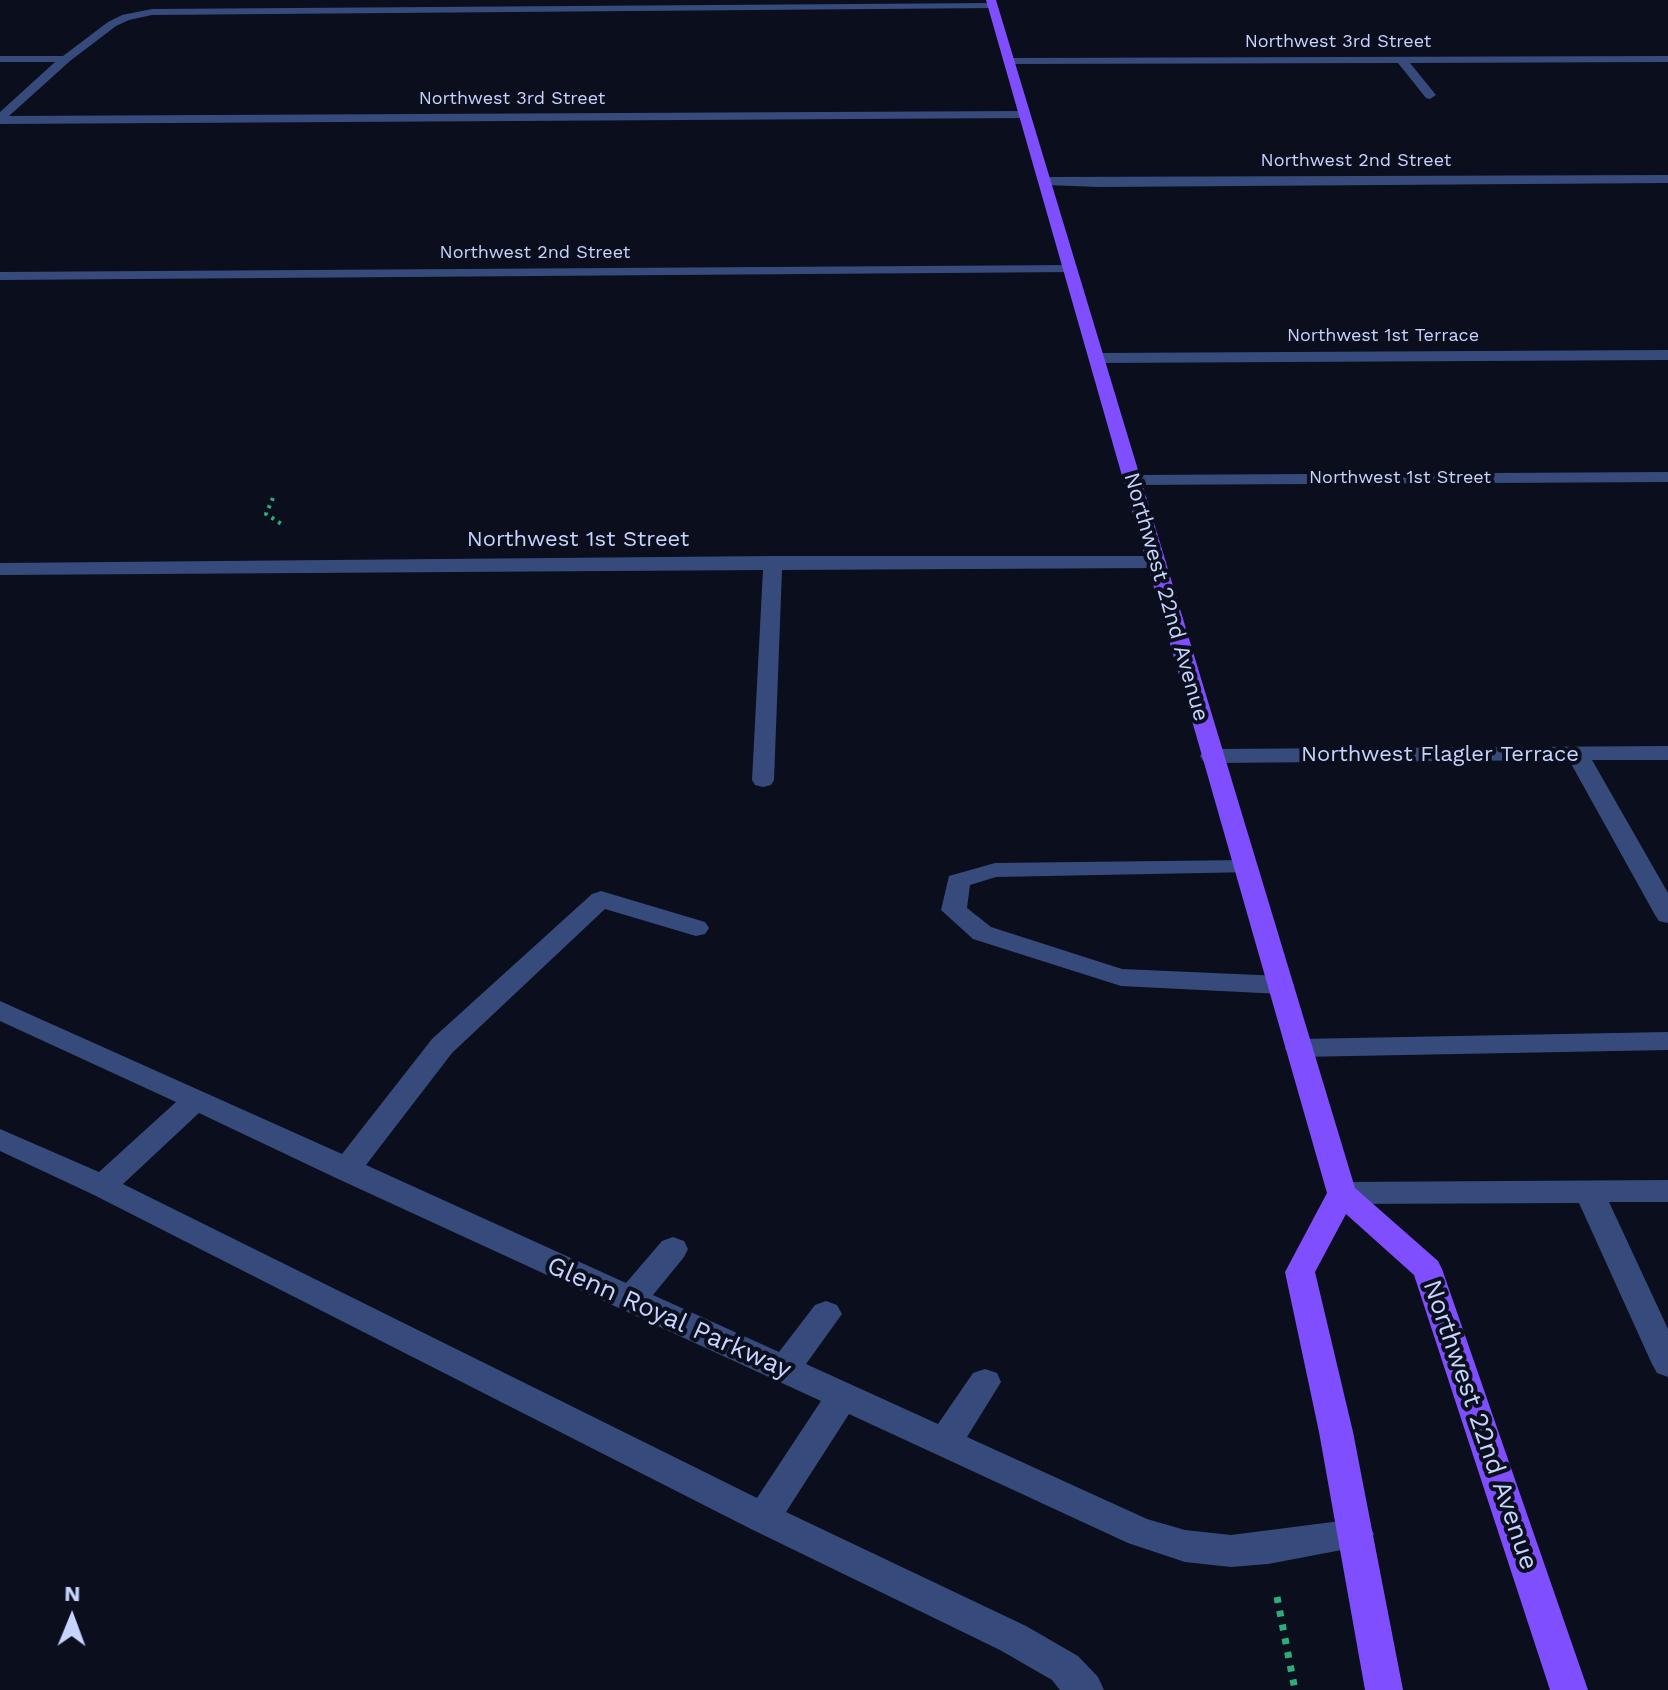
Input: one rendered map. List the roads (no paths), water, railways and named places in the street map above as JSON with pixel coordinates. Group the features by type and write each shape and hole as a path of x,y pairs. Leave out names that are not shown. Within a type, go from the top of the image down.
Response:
{"main road":[{"name":"Northwest 22nd Avenue","path":"992,3 1342,1193 1427,1269 1569,1690"},
{"path":"1342,1193 1300,1272 1356,1534 1384,1690"}],"street":[{"path":"0,119 66,59 112,24 138,14 315,5 992,3"},
{"path":"0,59 66,59"},
{"path":"1401,59 1430,95"},
{"name":"Northwest 3rd Street","path":"1009,61 1668,59"},
{"name":"Northwest 3rd Street","path":"0,119 1025,115"},
{"name":"Northwest 2nd Street","path":"1045,181 1668,179"},
{"name":"Northwest 2nd Street","path":"0,276 1071,269"},
{"name":"Northwest 1st Terrace","path":"1098,358 1668,355"},
{"name":"Northwest 1st Street","path":"1132,480 1668,477"},
{"path":"763,780 773,562"},
{"name":"Northwest 1st Street","path":"0,569 1157,562"},
{"name":"Northwest Flagler Terrace","path":"1211,756 1668,753"},
{"path":"1577,754 1668,915"},
{"path":"1245,867 995,870 958,881 954,910 982,933 1121,977 1281,985"},
{"path":"346,1170 442,1046 601,899 696,928"},
{"name":"Glenn Royal Parkway","path":"0,1010 1140,1532 1185,1546 1231,1551 1356,1534"},
{"path":"1299,1048 1668,1041"},
{"path":"102,1186 196,1100"},
{"path":"0,1139 102,1186 763,1518 1013,1638 1065,1668 1085,1690"},
{"path":"1589,1191 1668,1364"},
{"path":"1342,1193 1668,1191"},
{"path":"630,1300 673,1249"},
{"path":"784,1370 826,1314"},
{"path":"944,1443 985,1382"},
{"path":"763,1518 842,1396"}]}
